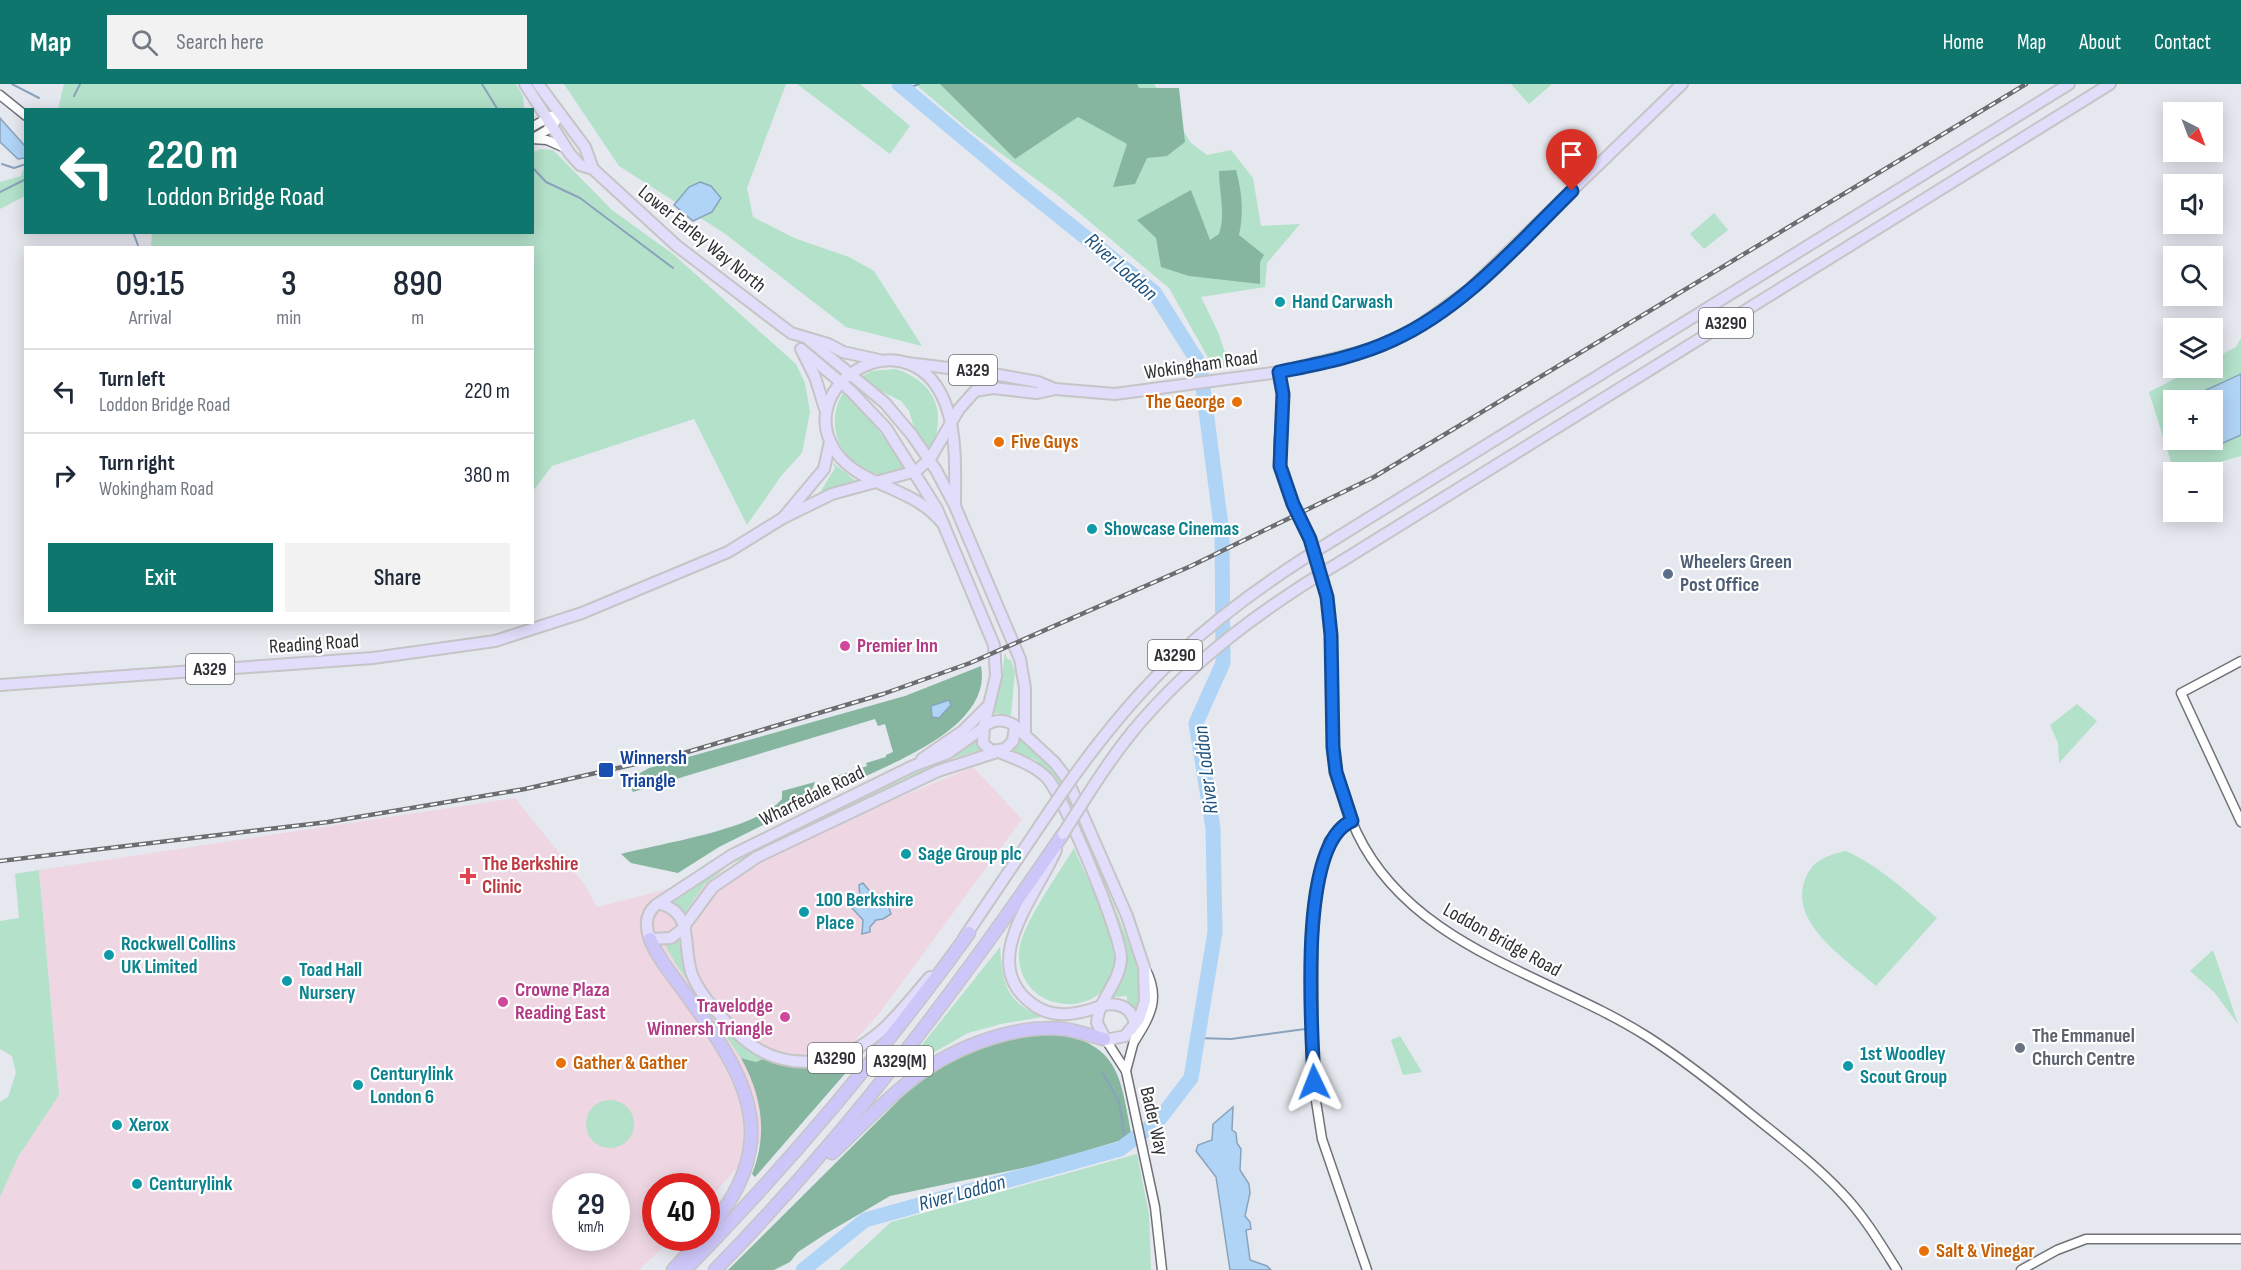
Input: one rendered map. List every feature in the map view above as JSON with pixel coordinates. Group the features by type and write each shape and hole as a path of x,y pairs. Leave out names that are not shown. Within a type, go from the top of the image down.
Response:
{"highway":[{"name":"A329(M)","path":"791,1190 928,1025 1009,914 1063,834"},
{"name":"A329(M)","path":"685,1270 779,1170 857,1079 969,933"},
{"path":"650,939 724,1049 741,1081 751,1115 751,1151 745,1172 728,1206 720,1216"},
{"name":"A329(M)","path":"715,1270 791,1190 900,1089 947,1057 998,1037 1036,1030 1068,1030 1105,1040"},
{"path":"673,1270 691,1251"}],"main road":[{"name":"Lower Earley Way North","path":"525,84 566,149 580,165 593,169"},
{"name":"Lower Earley Way North","path":"538,84 585,147 593,169 648,222 791,333 828,344 843,352 879,360"},
{"name":"Wokingham Road","path":"951,424 966,398 980,390 1037,393 1054,389 1115,394 1174,388 1279,372 1370,350 1410,332 1436,316 1494,267 1682,84"},
{"name":"A3290","path":"685,926 693,976 724,1020 741,1037 762,1052 801,1063 818,1062 843,1056 875,1036 897,1015 969,933 1102,736 1167,662 1236,604 1335,539 2069,84"},
{"name":"A3290","path":"1102,1005 1076,1014 1045,1011 1022,994 1009,970 1008,951 1012,936 1046,873 1063,834 1132,733 1182,678 1248,621 2110,84"},
{"name":"Lower Earley Way North","path":"791,333 815,377 826,413 830,440 835,450 850,467 921,502 944,525"},
{"name":"Lower Earley Way North","path":"809,340 851,372 885,403 930,459 955,506 1024,675"},
{"name":"Lower Earley Way North","path":"801,349 841,382 886,428 916,471 944,525 994,645 997,669 984,727"},
{"name":"A329","path":"826,413 841,382 851,372 879,360 907,363 921,370 938,388 951,424 930,459 916,471 879,482"},
{"name":"Wokingham Road","path":"907,363 982,372 1038,382 1054,389"},
{"name":"Lower Earley Way North","path":"951,424 955,506"},
{"name":"Reading Road","path":"783,518 824,469 830,440"},
{"name":"Reading Road","path":"0,685 373,657 495,641 579,614 664,579 738,547 783,518 832,494 879,482"},
{"path":"998,752 1013,741 1024,675"},
{"path":"1024,675 1025,735"},
{"path":"913,766 963,731 989,705"},
{"path":"1000,720 1015,726 1059,767 1127,916 1144,968 1145,1001 1135,1024 1122,1038 1105,1040 1097,1023 1102,1005 1119,970 1121,950 1115,928 1053,785 1031,766 985,745 984,727 1000,720"},
{"name":"Wharfedale Road","path":"661,904 732,855 913,766 948,753 984,727"},
{"name":"Wharfedale Road","path":"685,926 713,887 757,857 938,771 998,752"},
{"path":"661,904 674,910 685,926 671,938 650,939 646,926 648,914 654,907 661,904"},
{"path":"1102,1005 1124,1006 1132,1015 1135,1024"}],"street":[{"path":"0,95 24,114"},
{"path":"534,126 560,116"},
{"path":"534,137 549,122"},
{"path":"534,139 547,140 566,149"},
{"name":"Loddon Bridge Road","path":"1279,372 1283,394 1280,466 1293,504 1310,539 1327,597 1331,635 1333,747 1336,772 1352,821 1384,878 1405,900 1441,928 1649,1038 1779,1136 1844,1194 1870,1227 1897,1270"},
{"path":"2241,661 2181,693 2241,822"},
{"path":"1352,821 1342,827 1329,842 1315,893 1314,1082 1322,1139 1367,1270"},
{"path":"1134,1042 1148,1019 1153,1003 1152,982 1144,968"},
{"name":"Bader Way","path":"1126,1071 1134,1042 1135,1024"},
{"name":"Bader Way","path":"1105,1040 1126,1071 1150,1179 1161,1245 1162,1270"},
{"path":"2021,1270 2057,1250 2086,1239 2241,1239"}],"shaded area":[{"path":"973,767 1022,819 878,1015 720,1187 720,1173 642,1173 642,1251 659,1251 639,1270 0,1270 0,1197 18,1157 59,1095 39,870 515,798 585,885 597,907 695,882"}],"green space":[{"path":"64,84 516,84 523,96 524,108 58,108"},
{"path":"564,84 786,84 747,188 753,217 794,238 849,257 874,271 922,346 846,327 724,233 619,166"},
{"path":"797,84 860,84 910,126 890,154"},
{"path":"915,84 1154,84 1191,143 1207,155 1231,150 1253,178 1261,226 1300,224 1267,263 1265,287 1201,297 1218,332 1230,367 1215,370 1169,288 1059,196 969,130"},
{"path":"940,84 1137,84 1139,88 1179,88 1185,142 1167,156 1147,158 1135,184 1113,187 1127,144 1078,117 1015,159"},
{"path":"1511,84 1552,84 1529,104"},
{"path":"541,149 553,150 612,210 673,254 796,364 805,383 810,412 802,453 781,476 747,525 694,419 552,466 534,490 534,246 151,246 152,234 534,234 534,152"},
{"path":"24,168 24,197 0,209 0,182 21,176"},
{"path":"1236,170 1242,202 1239,235 1264,255 1260,262 1260,284 1189,276 1161,267 1156,238 1137,220 1191,190 1210,240 1219,234 1221,226 1219,171"},
{"path":"1714,213 1728,230 1704,249 1690,234"},
{"path":"2241,338 2241,456 2220,462 2171,462 2167,450 2223,450 2223,390 2163,390 2163,437 2149,392 2176,378 2223,378 2223,354 2236,347"},
{"path":"896,369 921,383 930,392 935,402 938,426 930,453 916,434 909,411 901,401 869,385 862,377 871,371"},
{"path":"844,392 869,418 908,470 892,474 874,473 861,468 850,459 836,434 837,405"},
{"path":"832,462 857,482 818,496 835,468"},
{"path":"1005,652 1015,672 1011,715 993,713"},
{"path":"981,666 980,688 971,708 955,725 934,741 911,754 845,786 831,778 867,766 866,763 886,757 893,752 885,724 878,726 875,719 633,792 630,786 640,773 649,768 905,696"},
{"path":"2077,704 2097,721 2059,763 2058,743 2050,725"},
{"path":"1020,736 1061,775 1135,959 1140,984 1136,1011 1127,1003 1127,996 1112,997 1126,965 1122,930 1057,780 1036,760 1012,751"},
{"path":"976,740 980,750 947,760 729,865 704,885 685,913 676,905 668,903 732,861 950,756"},
{"path":"815,782 807,803 719,847 678,873 631,863 621,854 707,834 752,819 769,810 782,799 782,791"},
{"path":"1074,848 1106,921 1114,964 1109,983 1097,995 1082,1002 1064,1004 1047,1000 1032,990 1022,974 1019,953 1021,942 1033,914"},
{"path":"1846,851 1883,873 1937,918 1876,986 1823,939 1812,925 1805,910 1802,894 1809,871 1822,859"},
{"path":"39,870 59,1095 18,1157 0,1197 0,1102 8,1097 16,1073 12,1056 0,1049 0,921 19,918 15,874"},
{"path":"679,941 687,974 766,1058 756,1062 741,1058 665,945"},
{"path":"1000,947 1008,990 1020,1005 1042,1017 1001,1024 968,1033 901,1071"},
{"path":"2213,950 2238,1024 2214,992 2190,971"},
{"path":"1053,1032 1092,1045 1105,1055 1120,1081 1132,1137 1042,1164 890,1196 827,1233 798,1252 790,1262 774,1270 728,1270 901,1098 919,1083 954,1060 989,1045 1008,1039"},
{"path":"1400,1036 1423,1072 1403,1075 1391,1040"},
{"path":"870,1045 755,1177 752,1174 760,1144 760,1115 754,1087 741,1058 756,1062 766,1058 800,1068 819,1067 840,1063"},
{"path":"610,1100 627,1107 634,1124 627,1141 610,1148 593,1141 586,1124 593,1107"},
{"path":"1137,1154 1149,1214 1151,1270 839,1270 891,1222"}],"water":[{"path":"0,118 24,145 24,158 18,159 0,142"},
{"path":"700,182 711,186 721,198 712,212 693,221 674,205 689,187"},
{"path":"2241,374 2241,435 2223,443 2223,390 2206,390"},
{"path":"949,700 951,705 939,718 932,717 931,706"},
{"path":"863,883 873,895 888,905 891,914 876,920 870,927 870,932 862,934 863,920 852,908 860,898 859,885"},
{"path":"1233,1107 1232,1130 1236,1133 1237,1143 1241,1149 1240,1170 1249,1184 1250,1193 1245,1216 1250,1222 1251,1229 1246,1230 1250,1260 1267,1266 1271,1270 1230,1270 1216,1177 1196,1151 1198,1145 1212,1140 1213,1124"}],"waterway":[{"path":"12,84 39,98"},
{"path":"74,96 80,84"},
{"path":"482,84 497,108"},
{"name":"River Loddon","path":"803,1270 865,1220 1120,1149 1158,1121 1191,1078 1215,932 1213,828 1196,723 1223,663 1222,533 1200,365 1154,292 899,84"},
{"path":"906,89 919,84"},
{"path":"2,164 14,168 24,165"},
{"path":"534,169 546,182 580,198 673,268"},
{"path":"0,192 24,180"},
{"path":"134,234 138,246"},
{"path":"1197,1038 1231,1039 1305,1029"},
{"path":"1103,1073 1119,1102 1126,1145"}],"railway":[{"path":"0,861 328,822 525,789 684,753 883,694 970,663 1191,566 1374,477 2026,84"}],"place":[{"name":"Hand Carwash","path":"1280,302"},
{"name":"The George","path":"1237,402"},
{"name":"Five Guys","path":"999,442"},
{"name":"Showcase Cinemas","path":"1092,529"},
{"name":"Wheelers Green Post Office","path":"1668,574"},
{"name":"Premier Inn","path":"845,646"},
{"name":"Winnersh Triangle","path":"606,770"},
{"name":"Sage Group plc","path":"906,854"},
{"name":"The Berkshire Clinic","path":"468,876"},
{"name":"100 Berkshire Place","path":"804,912"},
{"name":"Rockwell Collins UK Limited","path":"109,955"},
{"name":"Toad Hall Nursery","path":"287,981"},
{"name":"Crowne Plaza Reading East","path":"503,1002"},
{"name":"Travelodge Winnersh Triangle","path":"785,1017"},
{"name":"The Emmanuel Church Centre","path":"2020,1048"},
{"name":"Gather & Gather","path":"561,1063"},
{"name":"1st Woodley Scout Group","path":"1848,1066"},
{"name":"Centurylink London 6","path":"358,1085"},
{"name":"Xerox","path":"117,1125"},
{"name":"Centurylink","path":"137,1184"},
{"name":"Salt & Vinegar","path":"1924,1251"}],"route":[{"path":"1314,1082 1312,1031 1315,893 1329,842 1336,832 1352,821 1336,772 1333,747 1331,624 1327,597 1310,539 1293,504 1280,466 1283,394 1279,372 1370,350 1418,328 1483,278 1572,191"}]}
